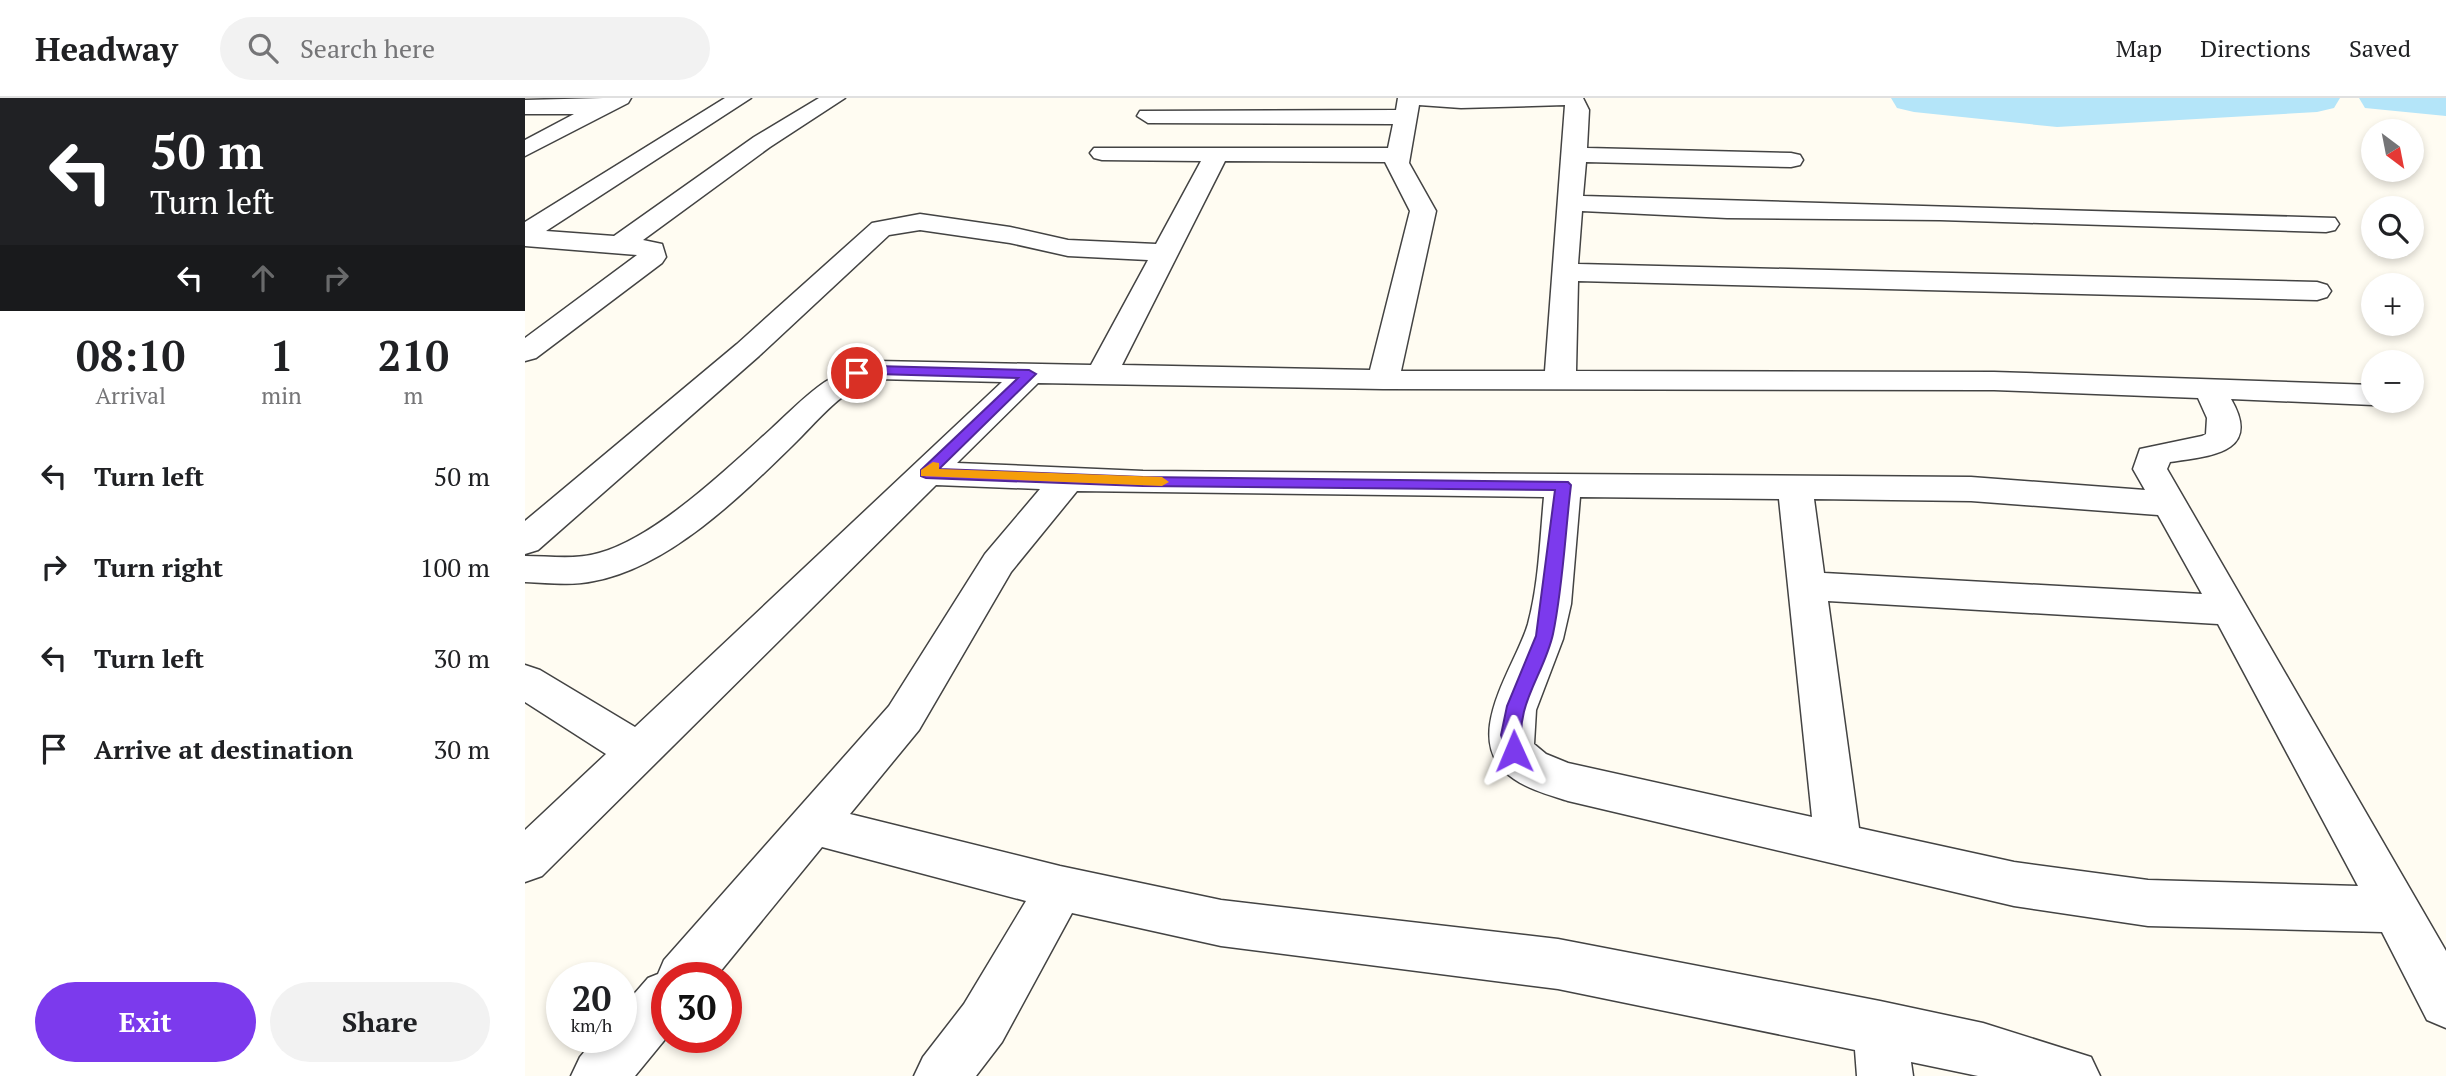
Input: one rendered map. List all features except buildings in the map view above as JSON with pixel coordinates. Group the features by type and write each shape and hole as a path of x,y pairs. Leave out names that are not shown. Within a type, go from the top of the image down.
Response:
{"street":[{"path":"525,233 740,98"},
{"path":"620,244 762,142 834,98"},
{"path":"1148,116 1461,101 1566,98 1574,101 1578,110 1565,272 1560,379"},
{"path":"525,107 611,103"},
{"path":"525,149 611,103"},
{"path":"1383,380 1423,211 1419,194 1400,172 1397,155 1409,104"},
{"path":"1102,153 1397,155"},
{"path":"1101,375 1216,153"},
{"path":"1573,155 1791,160"},
{"path":"1570,203 1727,210 1940,212 2326,223"},
{"path":"525,541 748,350 881,229 920,222 1010,235 1068,248 1165,253"},
{"path":"525,238 620,244 652,250 652,257 525,352"},
{"path":"1565,272 2317,291"},
{"path":"525,569 596,568 636,555 763,455 837,384 857,373 876,370 1383,380 1994,381 2361,394"},
{"path":"525,861 1029,374"},
{"path":"2208,388 2223,411 2225,422 2222,439 2212,445 2165,451 2152,457 2150,469 2446,1002"},
{"path":"926,473 1068,479 1971,489 2168,504"},
{"path":"696,962 904,718 998,563 1068,479"},
{"path":"1563,485 1544,636 1516,706 1510,735 1514,751 1531,769 1568,782 2014,884 2148,903 2396,910"},
{"path":"1795,488 1838,844"},
{"path":"1807,586 2229,610"},
{"path":"525,681 638,751"},
{"path":"814,825 1060,888 1221,923 1558,964 1883,1052 1983,1050 2072,1076"},
{"path":"941,1076 983,1023 1060,888"},
{"path":"599,1076 651,1015"}],"waterway":[{"path":"1914,98 2057,113 2317,98"},
{"path":"2382,98 2446,102"}],"slow traffic":[{"path":"933,466 926,473 1162,482"}],"route":[{"path":"857,373 876,370 1029,374 926,473 1143,481 1563,485 1553,585 1544,636 1516,706 1510,735 1514,751"}]}
